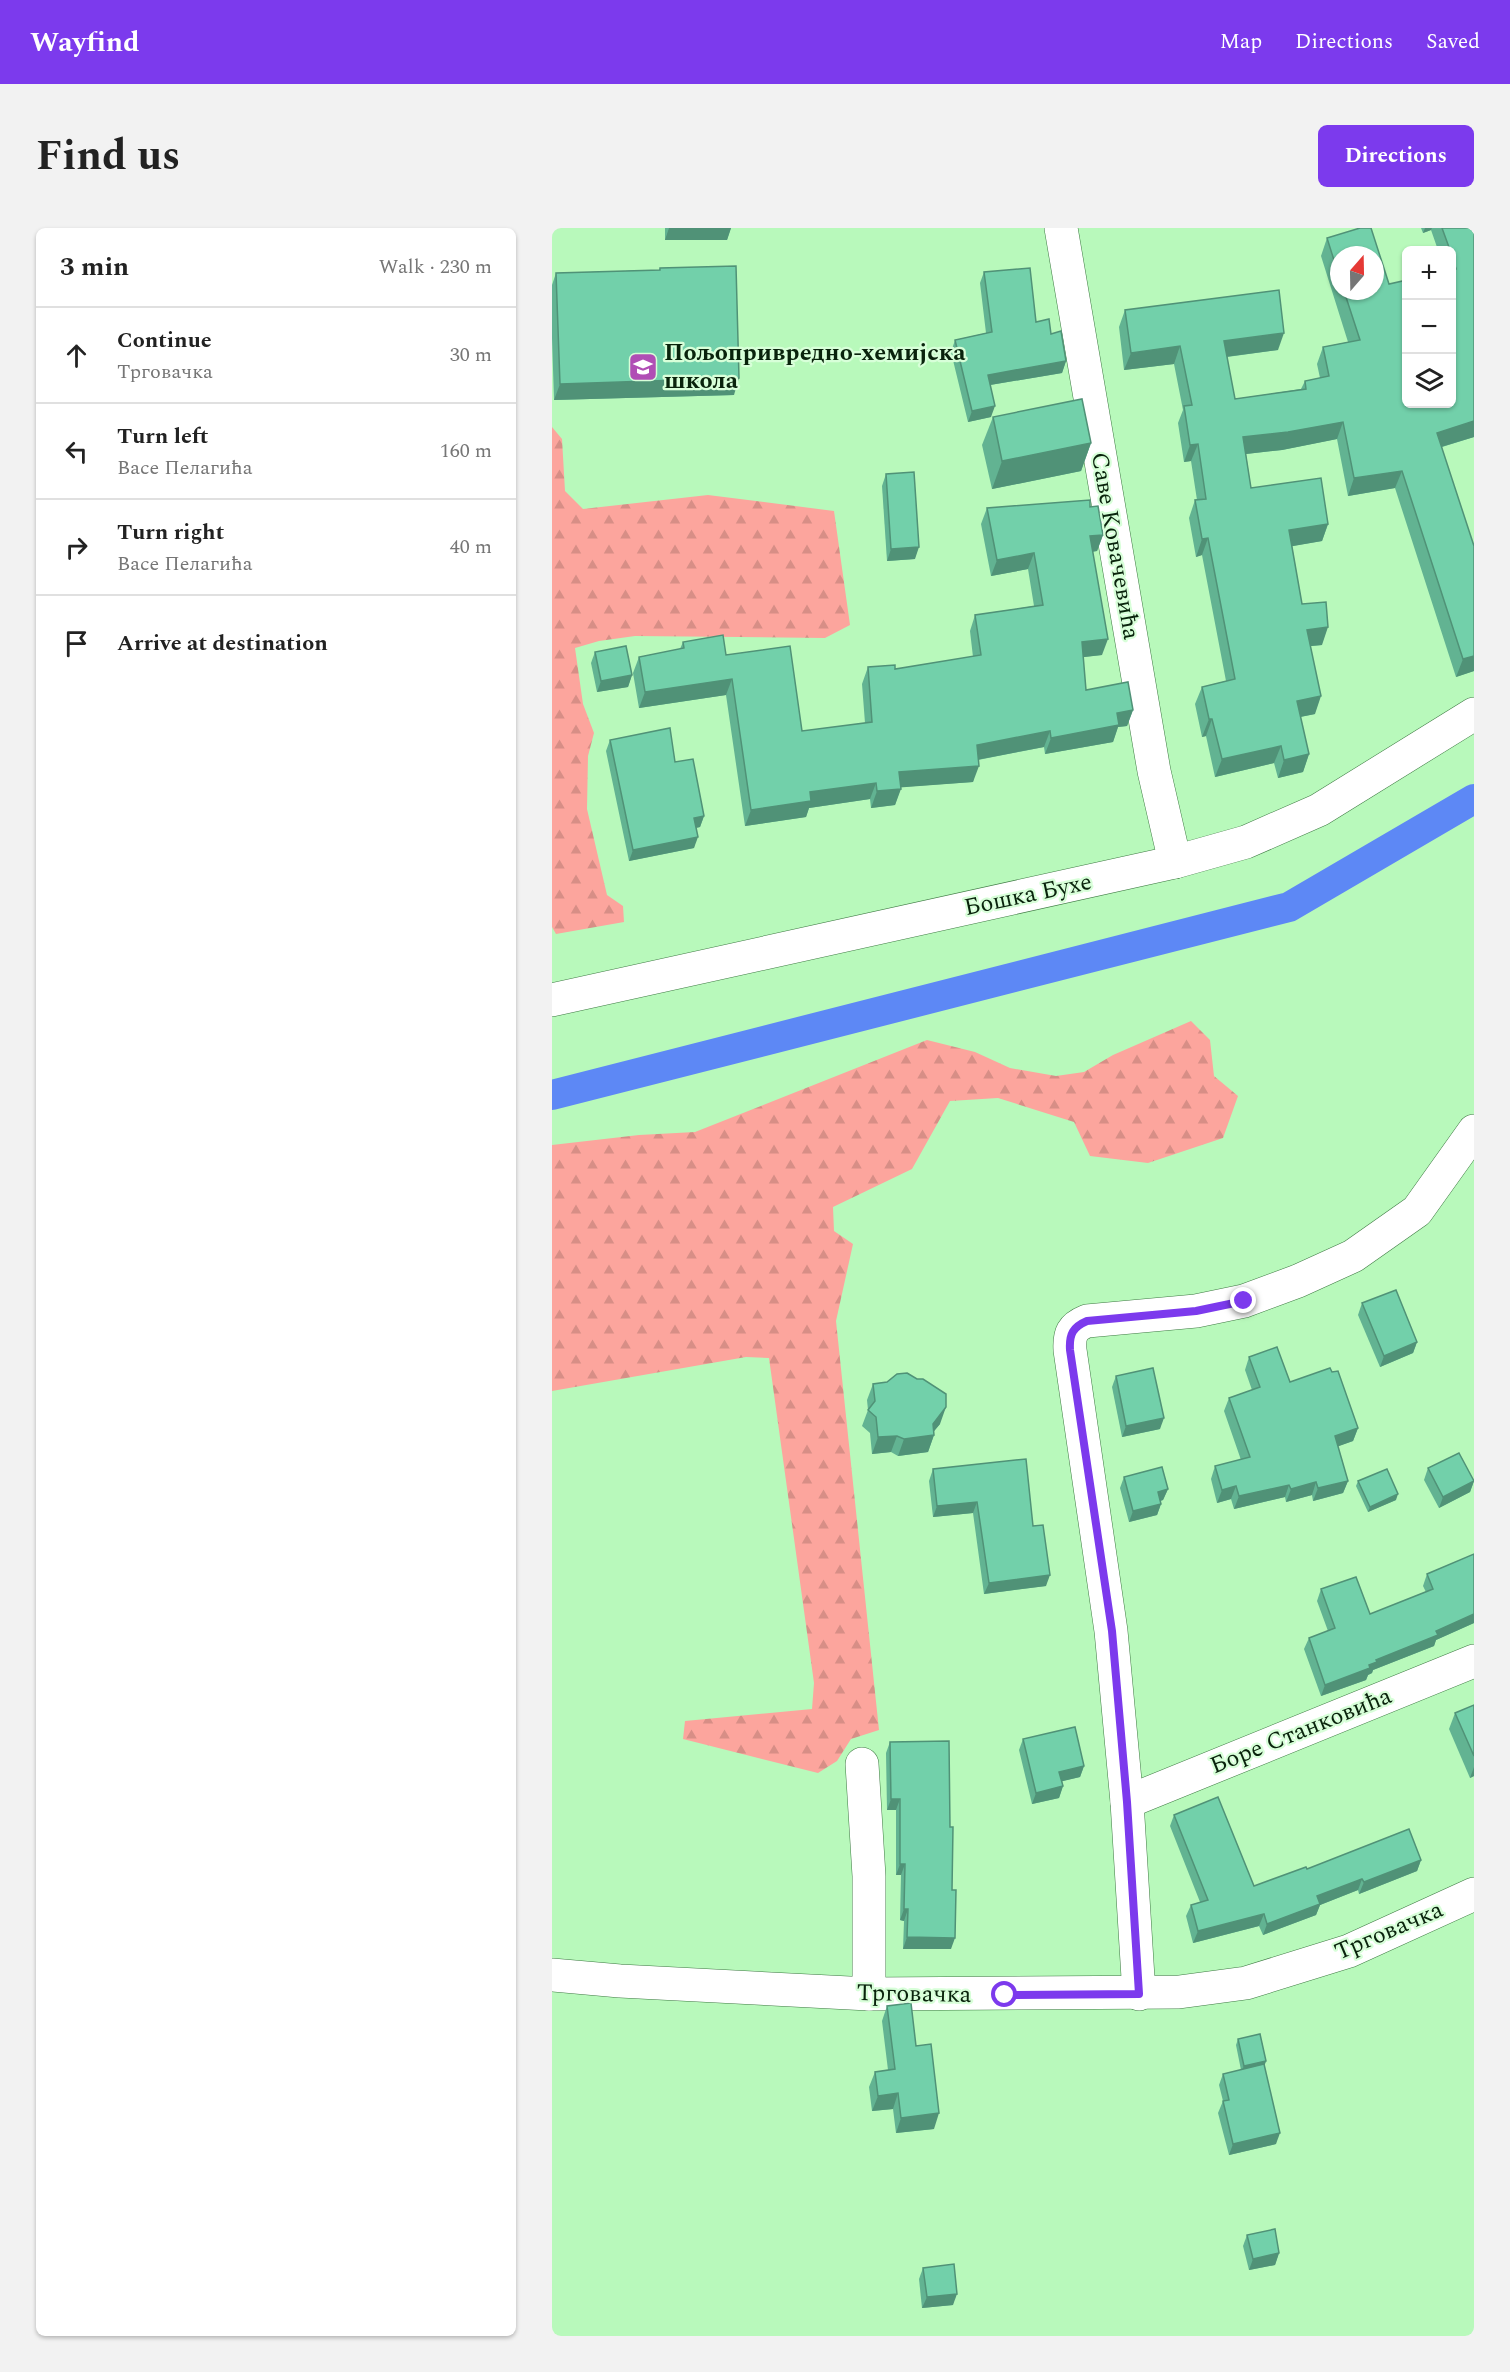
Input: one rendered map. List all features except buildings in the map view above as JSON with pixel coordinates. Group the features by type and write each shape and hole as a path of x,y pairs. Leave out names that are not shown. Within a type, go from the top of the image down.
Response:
{"street":[{"name":"Саве Ковачевића","path":"1061,228 1154,771 1175,862"},
{"name":"Бошка Бухе","path":"552,1000 1175,862 1246,842 1319,810 1474,714"},
{"path":"1139,1994 1127,1802 1112,1631 1070,1350 1071,1332 1078,1325 1087,1321 1186,1312 1244,1301 1298,1281 1353,1256 1417,1211 1474,1131"},
{"name":"Боре Станковића","path":"1127,1802 1474,1661"},
{"path":"862,1764 869,1876 869,1994"},
{"name":"Трговачка","path":"552,1975 620,1981 869,1994 1139,1994 1218,1988 1246,1983 1349,1951 1474,1894"}],"green space":[{"path":"552,427 562,439 565,491 583,509 708,495 834,511 850,625 825,638 635,636 599,641 575,648 583,704 594,733 588,756 587,809 607,895 623,906 624,922 556,934 552,927"},
{"path":"1191,1021 1210,1040 1214,1076 1238,1096 1223,1138 1148,1163 1090,1156 1074,1122 998,1098 950,1101 912,1169 833,1207 834,1231 853,1244 836,1321 879,1730 851,1739 837,1761 818,1773 683,1739 685,1721 812,1709 814,1683 769,1358 746,1357 552,1391 552,1145 639,1135 695,1132 927,1040 975,1052 1010,1068 1056,1076 1084,1072 1113,1055"}],"waterway":[{"path":"552,1095 1289,907 1474,799"}],"place":[{"name":"Пољопривредно-хемијска школа","path":"643,367"}],"route":[{"path":"1005,1995 1139,1994 1127,1802 1112,1631 1070,1350 1071,1332 1078,1325 1087,1321 1196,1311 1244,1301"}]}
